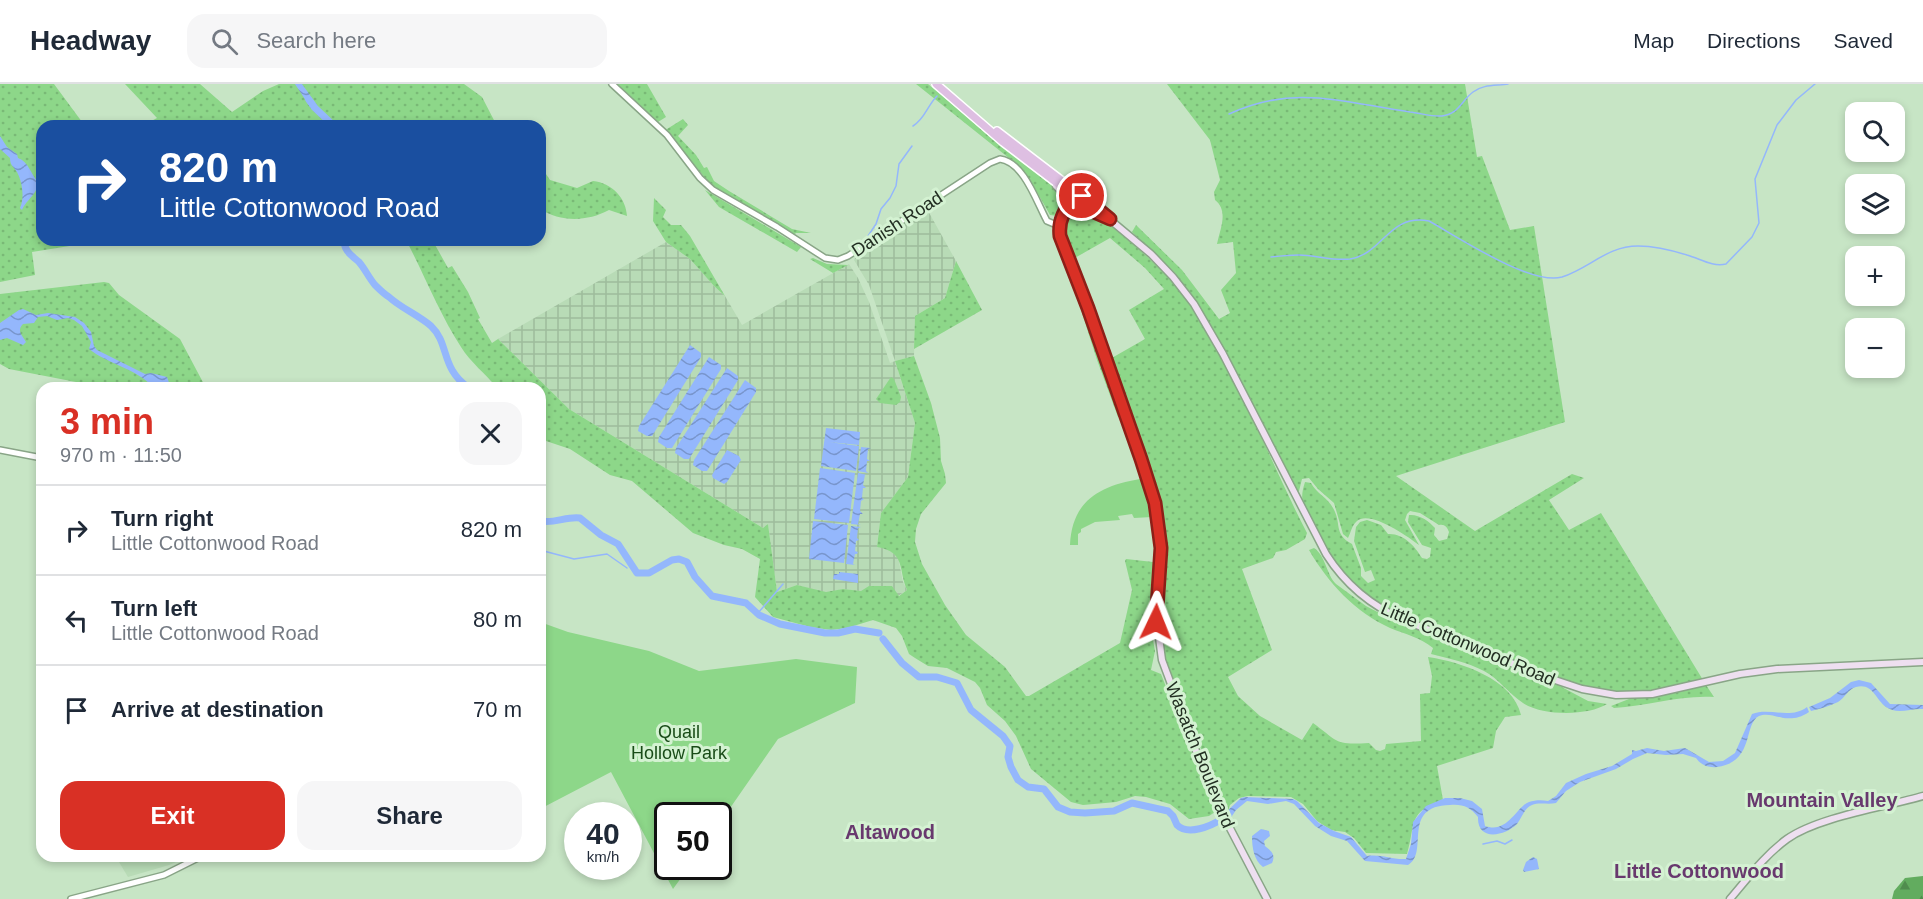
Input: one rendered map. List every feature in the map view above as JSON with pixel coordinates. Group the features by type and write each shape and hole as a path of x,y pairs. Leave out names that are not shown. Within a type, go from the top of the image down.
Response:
{"main road":[{"name":"Wasatch Boulevard","path":"936,84 1076,195"},
{"name":"Wasatch Boulevard","path":"1041,169 1064,196 1065,203 1059,217 1061,242 1088,308 1155,503 1161,548 1156,622 1162,660 1222,813 1267,899"},
{"path":"1059,226 1065,211 1076,195"},
{"name":"Little Cottonwood Road","path":"1076,195 1094,212 1110,219 1151,254 1187,294 1213,336 1328,558 1352,586 1373,604 1388,613 1546,677 1581,689 1616,695 1652,694 1740,674 1777,669 1923,662"},
{"path":"1730,899 1773,850 1802,830 1923,796"}],"street":[{"name":"Danish Road","path":"612,84 667,135 707,186 825,258 838,260 848,256 990,163 1000,159 1008,161 1017,170 1036,198 1046,220 1059,226"},
{"path":"0,450 36,457"},
{"path":"71,899 164,874 189,862"}],"shaded area":[{"path":"927,209 956,261 945,298 915,316 914,356 895,361 869,285 854,260 857,255"},
{"path":"666,242 690,259 725,296 742,325 849,264 869,302 890,363 895,361 915,423 908,477 881,513 877,547 887,548 898,557 907,590 898,596 843,589 826,593 797,585 777,592 768,524 763,528 569,409 546,386 546,382 542,382 498,339"},
{"path":"119,862 176,862 169,865 128,877"}],"green space":[{"path":"0,84 54,84 81,120 36,120 36,246 70,246 32,252 35,275 0,282"},
{"path":"125,84 200,84 232,112 263,91 279,84 464,84 482,97 494,120 153,120 157,118"},
{"path":"615,84 647,84 666,117 658,122"},
{"path":"916,84 928,84 1059,191 1063,199 1057,216 1050,215 1030,180 1019,166"},
{"path":"1167,84 1465,84 1477,157 1482,156 1510,230 1534,226 1565,422 1396,476 1475,531 1572,474 1584,478 1549,500 1569,530 1601,513 1703,680 1632,693 1609,692 1572,683 1536,671 1402,617 1378,604 1351,581 1331,556 1306,511 1302,501 1305,482 1311,483 1331,504 1336,513 1340,532 1352,544 1361,568 1361,576 1368,583 1375,580 1371,570 1365,572 1354,541 1356,527 1360,522 1367,520 1381,525 1388,534 1408,541 1422,558 1427,559 1430,557 1431,548 1422,545 1408,522 1409,515 1420,517 1430,523 1435,528 1434,535 1439,541 1447,539 1449,532 1444,525 1439,525 1420,513 1410,511 1405,520 1419,545 1379,521 1370,519 1357,521 1348,538 1343,534 1334,503 1309,478 1302,479 1299,491 1296,491 1202,311 1175,273 1132,232 1136,225 1182,270 1219,319 1230,313 1221,290 1236,273 1233,242 1217,244 1223,215 1222,209 1215,200 1214,192 1220,180 1210,140"},
{"path":"683,119 688,125 678,136 696,155 704,168 707,167 714,181 792,229 811,233 794,235 710,184 667,131"},
{"path":"546,174 550,180 577,188 593,181 612,188 624,203 627,216 609,210 592,217 574,219 546,212"},
{"path":"705,190 801,247 797,252 719,207"},
{"path":"654,198 666,210 663,217 671,225 681,225 690,236 725,296 690,259 666,242 653,221"},
{"path":"1079,203 1143,253 1172,282 1196,312 1227,365 1307,533 1305,539 1286,550 1276,552 1273,558 1242,569 1272,650 1228,677 1238,696 1260,716 1302,740 1313,723 1338,741 1369,743 1380,751 1385,749 1386,744 1421,741 1420,694 1430,693 1432,676 1428,657 1455,663 1484,674 1508,691 1516,702 1521,715 1505,717 1496,731 1493,748 1437,766 1443,800 1423,809 1418,814 1407,854 1366,853 1354,838 1345,832 1331,830 1317,821 1303,804 1291,797 1248,796 1239,798 1230,805 1227,815 1166,660 1160,626 1164,534 1162,512 1138,434 1110,359 1145,339 1129,310 1164,289 1145,268 1110,238 1073,259 1064,231 1069,211 1074,204"},
{"path":"409,246 436,246 448,268 452,266 468,292 480,318 478,319 492,343 498,339 542,382 491,382 461,347"},
{"path":"813,258 827,264 848,265 833,273 810,259"},
{"path":"956,261 982,310 914,349 915,316 945,298"},
{"path":"109,283 119,295 180,339 203,382 76,382 9,369 0,364 0,294"},
{"path":"1074,288 1084,306 1113,387 1120,416 1118,417 1097,360"},
{"path":"914,356 931,403 940,438 941,461 946,483 921,514 915,542 922,564 945,605 966,635 1005,667 1026,696 1029,696 1120,643 1132,590 1125,561 1126,559 1153,562 1151,629 1155,651 1151,670 1161,674 1215,812 1209,816 1189,819 1170,804 1135,796 1116,802 1083,805 1071,802 1031,769 1016,736 1005,721 987,705 975,682 947,668 928,666 909,654 896,628 873,620 831,630 773,617 755,597 760,559 742,549 693,533 632,481 610,475 570,449 546,441 546,386 569,409 763,528 768,524 777,592 797,585 826,592 843,589 861,591 869,586 892,586 899,596 907,590 900,562 893,553 877,547 881,513 908,477 915,423 895,361"},
{"path":"891,377 901,397 900,402 896,405 880,403 876,399"},
{"path":"1140,479 1144,484 1152,517 1134,518 1132,514 1118,516 1120,520 1095,522 1081,529 1078,534 1078,545 1070,545 1076,517 1090,498 1112,486"},
{"path":"1314,548 1318,551 1336,584 1366,606 1389,618 1558,685 1588,701 1607,704 1589,711 1565,713 1542,710 1523,703 1484,671 1465,663 1431,654 1433,648 1365,614 1325,574 1309,550"},
{"name":"Quail Hollow Park","path":"546,624 568,632 649,651 699,671 796,659 857,667 855,703 778,739 732,805 732,802 654,802 654,853 642,830 642,802 627,802 611,772 546,806"},
{"path":"1706,685 1714,697 1614,708 1611,706 1629,699 1664,695"},
{"path":"1923,876 1923,899 1892,899 1894,891 1905,878"},
{"name":"Quail Hollow Park","path":"668,880 680,880 673,889"}],"water":[{"path":"295,84 302,84 317,105 312,110"},
{"path":"0,136 7,147 27,165 36,179 36,190 22,210 20,208 23,195 20,180 10,158 0,149"},
{"path":"23,309 36,315 48,313 75,317 91,332 97,350 145,374 151,373 167,377 169,382 148,382 89,349 91,342 82,326 68,318 57,320 47,316 38,317 34,323 23,324 20,331 26,342 23,345 7,338 0,340 0,323"},
{"path":"690,345 701,353 701,357 652,436 647,436 638,431 639,426"},
{"path":"709,357 721,365 721,369 672,448 667,448 658,442 659,437"},
{"path":"727,368 738,376 738,380 689,459 684,459 675,453 676,448"},
{"path":"745,380 756,388 756,392 707,471 702,471 693,465 694,460"},
{"path":"826,428 860,432 859,445 829,442 859,446 856,471 821,466"},
{"path":"861,447 871,448 868,449 867,459 870,461 867,461 866,471 868,473 858,471"},
{"path":"727,450 739,456 741,460 724,484 712,475"},
{"path":"820,468 855,473 849,523 814,519"},
{"path":"858,473 867,475 865,475 863,485 866,488 863,488 862,498 864,499 861,501 860,511 863,514 860,514 858,524 861,525 851,524"},
{"path":"813,521 848,525 844,563 809,559"},
{"path":"851,526 861,527 858,528 857,538 859,540 856,541 855,551 858,552 855,554 853,564 855,565 846,564"},
{"path":"839,572 858,574 858,583 833,579 834,574 839,574"},
{"path":"1859,680 1871,683 1890,704 1923,705 1923,709 1899,711 1890,709 1882,704 1870,689 1862,686 1851,690 1838,702 1811,711 1809,707 1830,698 1851,682"},
{"path":"1807,707 1809,712 1794,718 1759,716 1754,720 1743,751 1729,764 1711,767 1702,764 1696,758 1683,754 1647,753 1616,769 1580,782 1566,791 1556,803 1529,806 1517,824 1499,834 1482,830 1478,817 1466,807 1455,805 1435,807 1425,813 1421,821 1417,851 1414,859 1408,865 1365,861 1347,841 1331,836 1315,826 1294,804 1286,801 1268,804 1247,801 1236,810 1230,819 1226,812 1245,797 1293,799 1319,823 1351,837 1367,856 1406,859 1411,844 1413,822 1426,806 1445,798 1472,801 1482,809 1485,826 1500,826 1529,802 1548,801 1556,796 1566,783 1612,766 1632,754 1632,750 1647,748 1664,751 1685,748 1709,762 1723,761 1735,753 1752,714 1759,712 1794,713"},
{"path":"1261,829 1269,831 1270,836 1264,841 1265,846 1273,855 1272,863 1263,867 1256,857 1252,840 1252,836"},
{"path":"1533,857 1537,859 1539,869 1524,872 1526,862"}],"waterway":[{"path":"1229,114 1275,100 1318,98 1442,116 1456,110 1477,89 1508,84"},
{"path":"1271,257 1299,255 1350,259 1371,250 1395,228 1415,220 1429,221 1495,258 1532,274 1549,278 1572,273 1608,253 1638,246 1669,250 1711,264 1726,264 1752,237 1759,223 1755,179 1777,125 1796,100 1815,84"},
{"path":"913,126 937,96"},
{"path":"309,100 328,120"},
{"path":"866,239 896,186 899,164 912,146"},
{"path":"345,246 383,293 431,326 441,340 449,364 462,382"},
{"path":"546,522 580,518 601,535 618,544 637,573 649,573 672,560 679,559 687,562 695,577 712,596 746,603 759,615 780,624 825,633 855,629 879,633"},
{"path":"546,552 574,559 607,554 627,568"},
{"path":"758,613 783,584"},
{"path":"883,639 902,663 919,677 937,677 957,683 971,710 1003,736 1010,746 1008,757 1018,780 1028,787 1044,789 1058,807 1070,812 1085,813 1114,811 1132,803 1168,811 1177,825 1187,830 1206,827 1222,819"},
{"path":"1483,844 1497,841 1505,844 1512,840"}],"district":[{"name":"Mountain Valley","path":"1822,800"},
{"name":"Altawood","path":"890,832"},
{"name":"Little Cottonwood","path":"1699,871"}],"route":[{"path":"1082,196 1110,219 1094,212 1075,197 1062,215 1059,226 1060,236 1088,308 1155,503 1161,548 1156,622"}]}
